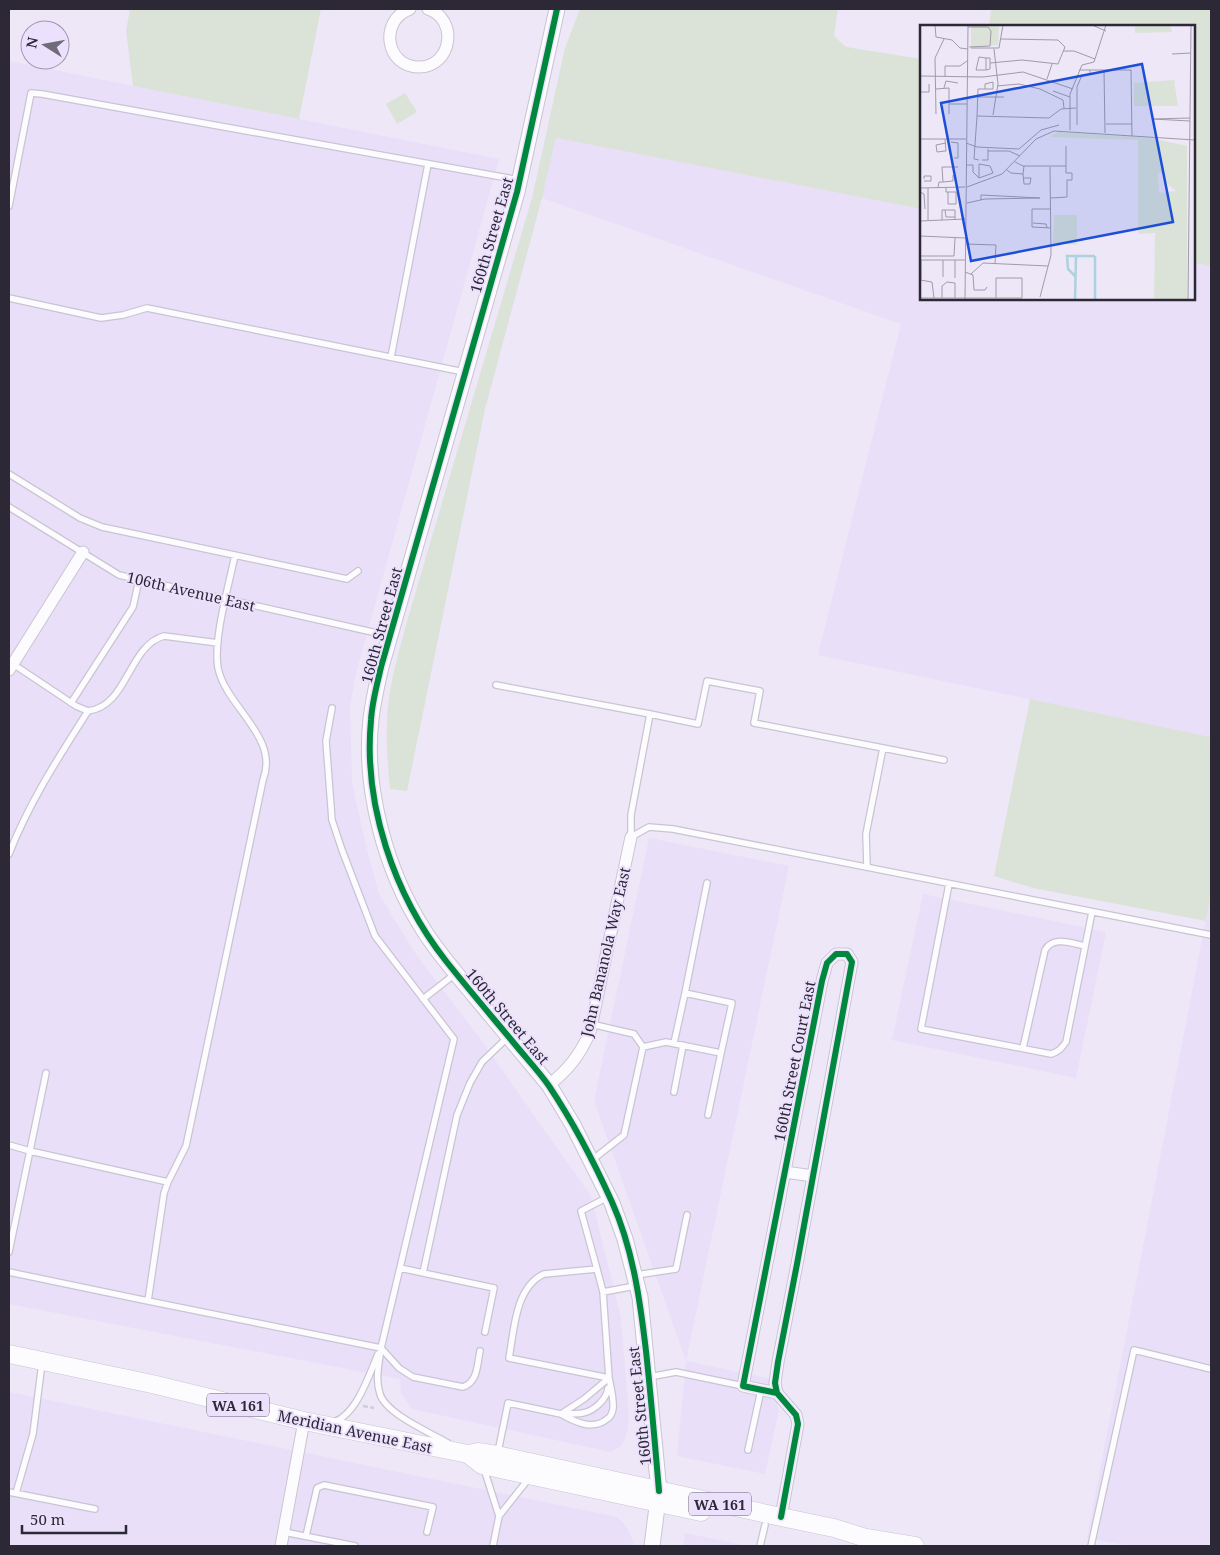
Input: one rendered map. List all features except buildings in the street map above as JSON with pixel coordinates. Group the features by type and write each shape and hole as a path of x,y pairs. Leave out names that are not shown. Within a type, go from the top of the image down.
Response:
{"main road":[{"name":"Meridian Avenue East","path":"9,1354 152,1384 304,1421 468,1454 478,1452 497,1454 659,1497"},
{"name":"Meridian Avenue East","path":"468,1454 482,1465 532,1476 659,1497 773,1521 832,1539 866,1538 904,1545"}],"street":[{"path":"410,9 397,17 391,25 390,45 394,54 401,61 410,66 419,67 438,61 448,44 449,34 446,25 441,17 428,9"},
{"name":"160th Street East","path":"558,9 520,181 375,691 370,720 370,751 380,830 390,865 406,899 423,929 456,973 549,1085 609,1196 625,1240 636,1281 649,1376 659,1497 652,1546"},
{"path":"11,667 83,552"},
{"name":"John Bananola Way East","path":"549,1085 566,1071 577,1058 585,1043 591,1024 631,836"},
{"name":"160th Street Court East","path":"743,1386 822,981 827,963 836,954 847,954 852,962 778,1362 775,1383 777,1393"},
{"path":"784,1172 813,1176"},
{"path":"743,1386 777,1393 796,1415 798,1424 773,1521"},
{"path":"281,1546 304,1421"}],"lane":[{"path":"9,206 31,93 520,181"},
{"path":"391,357 428,164"},
{"path":"9,298 101,318 123,315 147,308 465,373"},
{"path":"9,474 80,518 102,527 347,579 358,571"},
{"name":"106th Avenue East","path":"9,507 119,575 390,636"},
{"path":"148,1301 160,1214 168,1182 186,1146 266,772 266,756 262,742 224,685 218,668 218,643 235,555"},
{"path":"71,703 133,607 139,580"},
{"path":"9,854 37,792 88,711 101,707 112,698 147,646 156,638 164,636 218,643"},
{"path":"11,667 88,711"},
{"path":"496,685 698,724 706,681 760,691 754,723 944,760"},
{"path":"332,708 326,741 332,820 339,842 375,936 454,1040 381,1348 377,1374 380,1394 384,1402 398,1414 468,1454"},
{"path":"650,714 631,815 631,836 649,827 673,829 1211,935"},
{"path":"867,867 866,834 883,748"},
{"path":"674,1043 706,884"},
{"path":"949,884 921,1029 1050,1054 1056,1053 1066,1042 1092,912"},
{"path":"1023,1048 1045,950 1056,941 1085,946"},
{"path":"423,999 456,973"},
{"path":"684,993 732,1003 708,1115"},
{"path":"591,1024 634,1034 643,1047 624,1135 591,1161"},
{"path":"423,1273 457,1115 470,1083 482,1062 509,1037"},
{"path":"643,1047 666,1042 721,1053"},
{"path":"674,1092 683,1045"},
{"path":"9,1252 46,1072"},
{"path":"9,1145 168,1182"},
{"path":"561,1414 576,1422 592,1425 602,1424 610,1417 613,1410 603,1292 581,1211 609,1196"},
{"path":"603,1292 676,1269 687,1215"},
{"path":"400,1268 494,1288 485,1332"},
{"path":"597,1269 544,1274 527,1288 521,1300 509,1358 609,1378"},
{"path":"9,1272 381,1348 399,1368 413,1377 463,1387 470,1384 475,1378 480,1351"},
{"path":"325,1425 337,1422 355,1404 381,1348"},
{"path":"1091,1546 1134,1350 1211,1369"},
{"path":"16,1493 33,1434 42,1361"},
{"path":"649,1376 676,1372 743,1386"},
{"path":"561,1414 584,1399 609,1378"},
{"path":"497,1454 508,1402 561,1414 584,1413 601,1402 608,1393 609,1378"},
{"path":"748,1450 761,1390"},
{"path":"482,1465 499,1516"},
{"path":"493,1546 499,1516 532,1476"},
{"path":"306,1536 314,1495 317,1488 324,1485 433,1507 428,1532"},
{"path":"9,1492 95,1509"},
{"path":"760,1546 773,1521"},
{"path":"284,1532 355,1546"}],"shaded area":[{"path":"130,9 321,9 299,119 133,86 126,31"},
{"path":"580,9 838,9 834,36 846,47 920,59 920,209 556,138 542,198 485,409 407,791 390,789 387,755 387,720 395,667 532,198 565,48"},
{"path":"991,9 1211,9 1211,266 1195,263 1195,25 989,25"},
{"path":"9,61 20,63 20,70 54,70 499,159 356,673 350,706 352,783 379,894 417,956 478,1036 591,1196 621,1318 629,1417 626,1436 621,1446 611,1452 412,1409 401,1393 400,1379 9,1304"},
{"path":"405,93 417,112 397,124 386,104"},
{"path":"556,138 920,209 920,300 1195,300 1195,263 1211,266 1211,737 818,655 901,324 542,198"},
{"path":"1030,699 1211,737 1211,893 1206,921 1033,888 994,876"},
{"path":"649,838 789,866 686,1361 594,1101"},
{"path":"1211,893 1211,1546 1129,1546 1087,1538"},
{"path":"923,894 1106,932 1076,1078 892,1040"},
{"path":"686,1361 768,1378 779,1410 765,1474 677,1456"},
{"path":"9,1392 617,1517 626,1526 634,1543 633,1546 9,1546"},
{"path":"685,1533 748,1546 683,1546"}],"cycle path":[{"path":"557,9 517,192 381,667 372,707 370,752 372,784 386,847 397,878 411,907 446,961 549,1086 590,1157 612,1202 625,1238 635,1275 650,1386 659,1491"},
{"path":"777,1393 743,1386 822,981 827,963 836,954 847,954 852,962 775,1383 777,1393 796,1415 798,1424 781,1517"}]}
